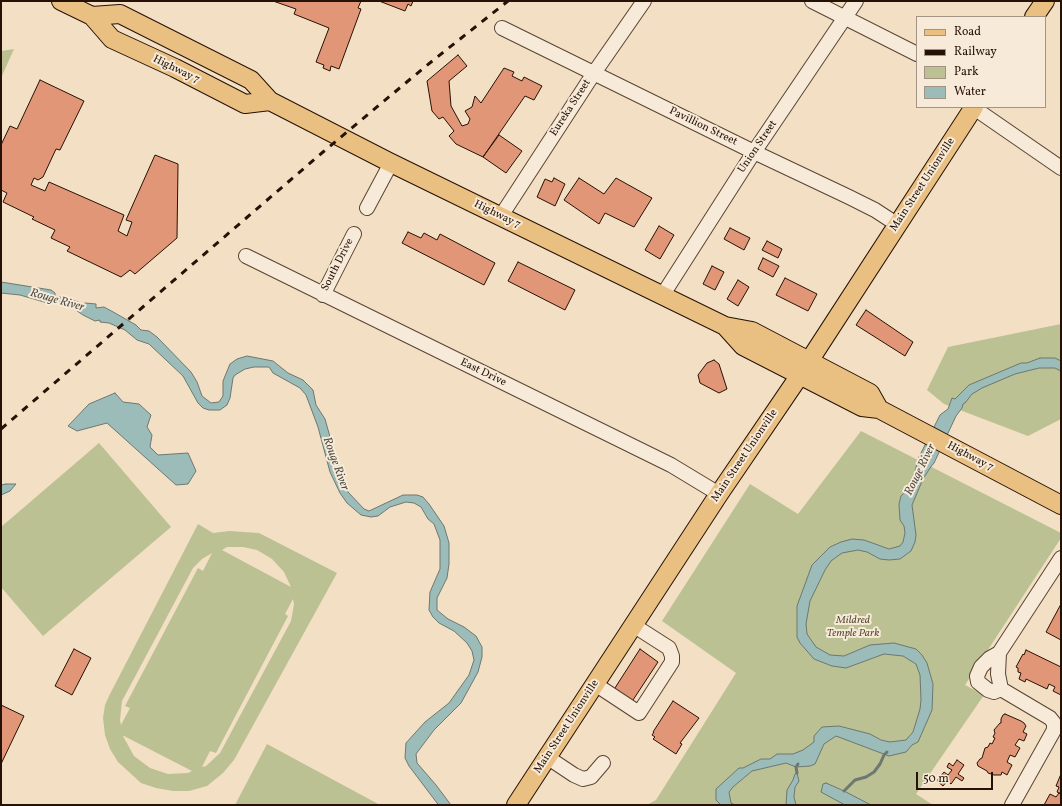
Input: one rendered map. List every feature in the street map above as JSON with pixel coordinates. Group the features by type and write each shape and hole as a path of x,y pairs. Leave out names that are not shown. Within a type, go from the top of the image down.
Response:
{"main road":[{"name":"Highway 7","path":"61,1 92,16 112,39 175,68 245,104 270,101"},
{"path":"1035,16 1044,1"},
{"name":"Highway 7","path":"92,16 120,14 250,80 270,101 392,163 725,326 752,331 805,368 870,393 879,408 1061,505"},
{"name":"Main Street Unionville","path":"516,805 719,494 805,368 973,108"}],"street":[{"name":"Eureka Street","path":"501,216 594,73 644,1"},
{"path":"812,1 916,54"},
{"name":"Union Street","path":"662,296 754,152 856,1"},
{"name":"Pavillion Street","path":"502,28 849,197 898,224"},
{"path":"975,108 1061,168"},
{"path":"367,208 392,163"},
{"name":"South Drive","path":"323,295 354,234"},
{"name":"East Drive","path":"246,256 671,465 719,494"},
{"path":"1001,689 994,692 988,690 978,682 977,676 981,667 990,658 999,653 1061,558"},
{"path":"594,684 639,713 672,662 672,656 669,648 633,625"},
{"path":"999,653 998,674 1001,689 1050,718 1054,723 1054,730 1012,805"},
{"path":"547,757 574,776 583,779 591,777 603,764"}],"green space":[{"path":"14,49 1,78 1,51"},
{"path":"1061,324 1061,419 1028,436 944,404 927,390 948,347"},
{"name":"Mildred Temple Park","path":"861,431 1061,533 1061,538 965,685 984,695 916,794 933,805 647,805 656,800 736,673 662,621 750,484 798,514"},
{"path":"99,443 171,527 43,636 1,587 1,527"},
{"path":"198,524 213,533 229,531 259,533 337,573 234,760 223,773 207,786 189,791 173,791 156,788 141,783 118,762 110,749 105,735 103,718 105,705","holes":["227,547 243,547 257,550 272,559 284,572 291,587 222,550","212,553 203,571 198,568 125,706 130,708 121,725 120,720 122,701 193,568 202,559","293,599 294,604 291,621 220,753 206,766 202,767 210,751 216,753 288,616 285,614","123,736 192,771 188,773 168,774 150,768 134,756"]},
{"path":"267,744 380,805 235,805"}],"water":[{"path":"1,282 51,290 55,293 55,296 83,304 96,304 96,308 104,307 136,325 141,330 149,331 157,337 191,372 197,382 202,396 211,403 219,402 223,396 223,381 230,364 237,359 247,356 273,361 288,373 303,380 313,390 316,405 325,419 341,476 348,492 364,509 369,511 403,495 417,495 423,497 444,526 449,543 447,578 437,598 437,610 448,619 464,627 476,636 482,647 482,657 478,672 461,703 434,730 416,754 417,763 451,805 439,805 437,803 409,766 405,758 406,743 425,722 449,703 469,675 474,660 472,651 467,643 454,631 439,623 429,610 430,592 440,569 440,540 434,524 428,519 421,507 414,503 406,502 390,507 378,516 371,517 361,515 347,503 340,493 330,472 318,427 306,395 300,388 273,373 269,367 254,367 245,369 235,375 227,405 220,410 209,410 203,408 198,403 183,376 149,344 137,340 125,330 109,323 100,322 100,320 95,321 61,302 54,300 51,304 20,295 1,293"},
{"path":"1040,358 1055,358 1061,361 1061,371 1055,368 1039,368 1015,374 982,388 972,394 963,404 934,463 923,479 912,505 916,535 911,551 900,559 889,560 880,559 867,552 858,550 842,553 831,561 825,570 810,601 806,624 807,634 816,647 830,655 844,656 870,645 894,643 916,649 922,655 927,663 933,684 932,710 918,742 912,745 906,752 889,756 836,736 824,744 815,764 796,767 786,763 752,771 729,792 731,803 735,805 721,805 716,800 716,789 739,768 743,768 761,759 770,759 777,754 793,754 803,750 814,742 814,736 822,727 839,726 870,734 881,740 890,742 906,740 913,732 920,709 921,700 920,675 916,664 903,656 884,654 846,668 832,666 814,659 800,643 797,637 797,606 812,565 830,547 852,539 864,540 889,549 900,546 903,542 905,533 904,526 900,520 899,504 901,496 906,491 915,471 919,457 940,415 948,409 952,398 955,399 969,385 1021,363 1027,363"},
{"path":"115,393 123,402 139,404 151,415 147,427 152,435 150,447 158,455 188,453 196,471 188,484 176,485 107,423 77,431 68,426 89,404"},
{"path":"16,484 10,491 1,495 1,485"},
{"path":"797,773 799,781 795,787 794,797 796,805 786,805 787,790 795,774"},
{"path":"826,783 871,805 845,805 821,792 823,784"}],"building":[{"path":"273,1 361,1 358,8 361,9 339,69 331,66 330,71 323,68 324,65 316,62 329,28 294,14 296,9"},
{"path":"379,1 413,1 411,6 408,4 405,11"},
{"path":"458,55 467,66 449,81 451,106 462,126 468,124 470,119 465,111 472,107 475,96 481,103 504,68 514,72 512,76 522,81 524,77 542,86 534,100 525,96 483,157 456,144 449,136 454,131 443,117 439,119 432,111 427,81"},
{"path":"40,80 84,101 60,150 56,149 43,177 38,180 34,178 31,185 45,191 49,182 124,215 118,231 127,236 132,222 126,220 155,155 178,164 177,238 135,274 130,270 121,277 67,251 70,247 51,238 55,230 32,219 34,217 3,202 7,193 1,190 1,145 10,126 17,129"},
{"path":"499,135 522,151 506,173 483,157"},
{"path":"554,178 565,184 555,206 537,197 545,179 552,182"},
{"path":"579,178 604,194 616,178 652,198 634,227 605,213 599,224 564,200"},
{"path":"659,226 674,235 660,259 645,250"},
{"path":"730,228 750,238 744,250 724,239"},
{"path":"408,232 421,238 424,233 437,240 440,234 495,263 484,285 402,243"},
{"path":"767,241 782,249 778,258 762,250"},
{"path":"763,258 779,266 773,277 758,269"},
{"path":"518,262 575,290 565,310 508,281"},
{"path":"712,266 724,272 715,290 703,284"},
{"path":"785,278 817,294 808,311 776,295"},
{"path":"738,280 749,287 738,306 727,299"},
{"path":"866,310 913,342 905,356 856,325"},
{"path":"714,360 719,364 727,389 719,393 700,383 698,375 707,363"},
{"path":"1061,604 1061,640 1046,632"},
{"path":"74,649 91,658 72,695 55,686"},
{"path":"640,649 658,662 631,703 613,691"},
{"path":"1026,650 1061,667 1061,695 1053,691 1055,687 1049,684 1047,689 1026,679 1025,682 1019,679 1021,673 1018,672 1018,668 1016,667"},
{"path":"673,701 699,718 680,743 682,744 676,754 653,739 655,737 652,735"},
{"path":"1,705 24,716 1,764"},
{"path":"1005,714 1024,723 1026,726 1023,732 1027,734 1024,741 1019,739 1015,745 1020,748 1015,757 1010,755 1007,762 1012,765 1007,775 1002,772 1001,775 994,775 978,766 977,763 982,758 985,748 988,747 990,743 992,744 995,738 993,737 995,733 994,730 1001,723 1001,719"},
{"path":"957,760 964,765 958,774 964,778 962,781 956,777 951,784 947,781 943,786 937,781 944,772 948,775 952,770 947,767 949,763 953,766"},
{"path":"1061,774 1061,794 1057,792 1059,787 1056,786"},
{"path":"1059,793 1061,794 1061,805 1044,805 1050,794 1056,797"}],"waterway":[{"path":"844,791 855,780 866,777 874,772 887,752"},
{"name":"Rouge River","path":"797,773 796,767 798,764"}],"railway":[{"path":"1,429 323,152 426,66 508,1"}]}
